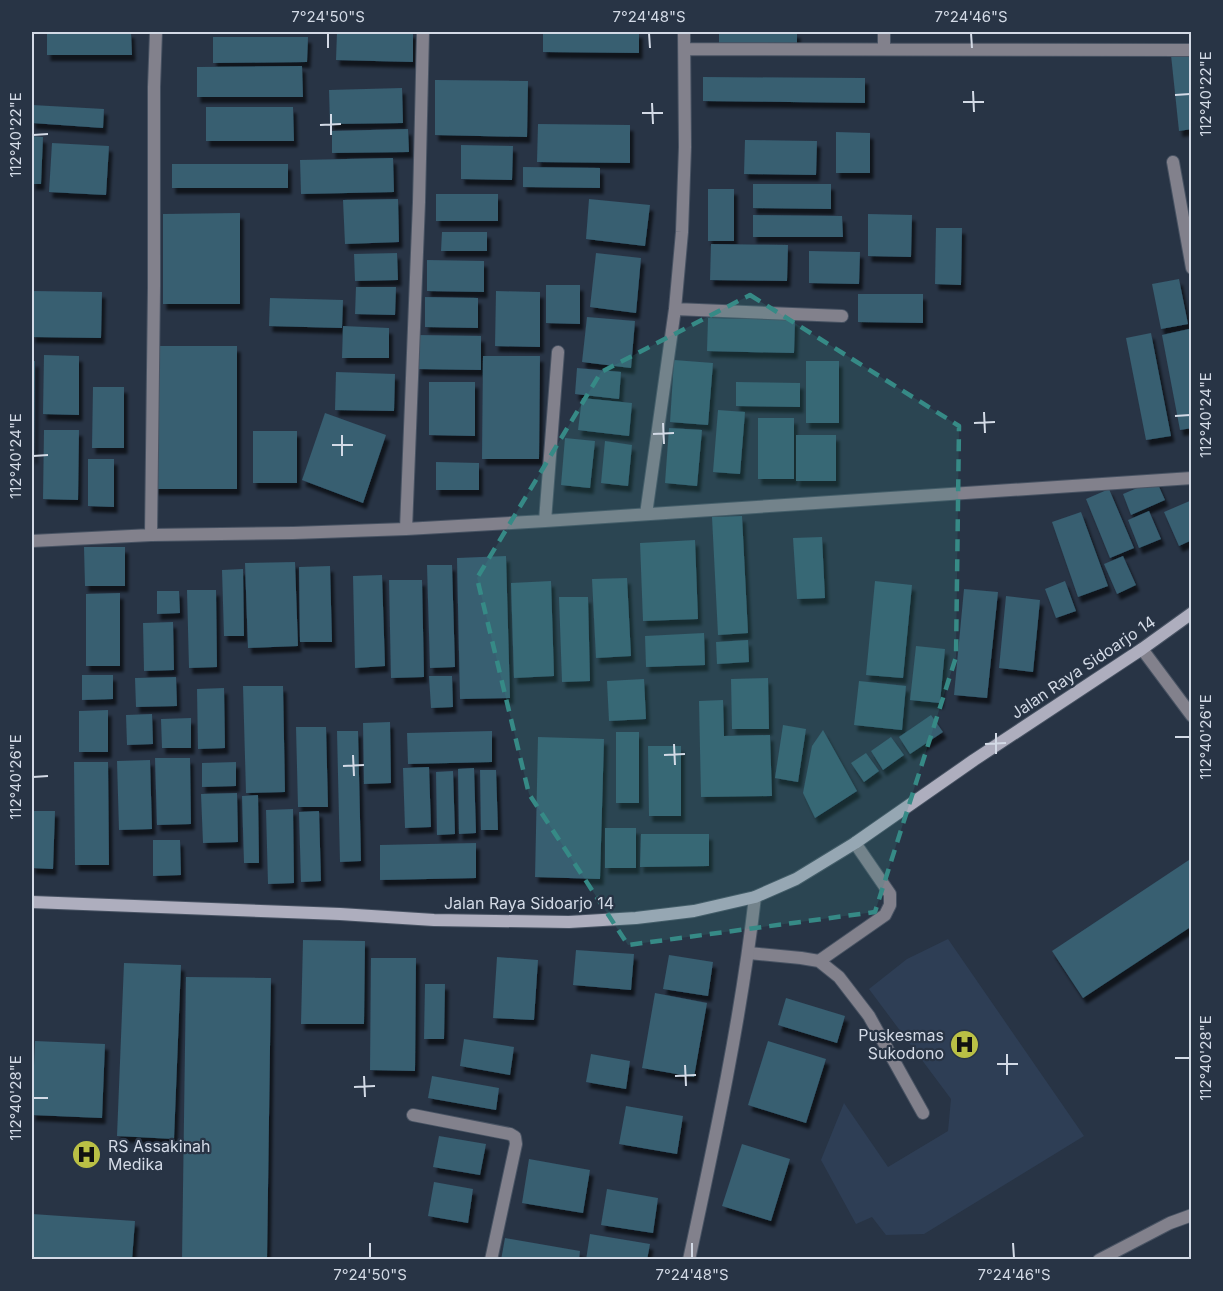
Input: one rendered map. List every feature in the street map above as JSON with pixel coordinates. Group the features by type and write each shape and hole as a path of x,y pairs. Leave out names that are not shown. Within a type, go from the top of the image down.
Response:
{"main road":[{"name":"Jalan Raya Sidoarjo 14","path":"32,902 434,920 569,922 636,918 694,911 755,897 796,879 855,843 974,760 1142,649 1191,613"}],"street":[{"path":"151,535 156,32"},
{"path":"406,529 419,202 423,32"},
{"path":"646,514 675,309 682,232 686,147 684,32"},
{"path":"884,32 884,49"},
{"path":"685,49 1191,50"},
{"path":"1173,162 1191,268"},
{"path":"675,309 842,316"},
{"path":"545,521 558,352"},
{"path":"32,541 151,535 406,529 1191,478"},
{"path":"1142,649 1191,716"},
{"path":"819,961 885,915 890,905 890,894 855,843"},
{"path":"689,1260 724,1096 749,953 755,897"},
{"path":"749,953 819,961 840,977 869,1016 923,1113"},
{"path":"414,1114 510,1134 515,1137 516,1144 491,1260"},
{"path":"1099,1260 1170,1223 1191,1215"}],"highlighted area":[{"path":"750,295 959,426 956,657 875,912 628,945 529,794 477,578 601,372"}],"shaded area":[{"name":"Puskesmas Sukodono","path":"948,939 1084,1136 924,1234 886,1235 872,1217 856,1224 821,1160 844,1103 888,1167 948,1131 951,1099 869,989 907,959"}],"building":[{"path":"47,32 131,32 132,55 47,55"},
{"path":"337,32 413,32 413,62 336,60"},
{"path":"543,32 639,32 639,53 543,52"},
{"path":"719,32 797,32 797,46 719,45"},
{"path":"213,37 308,37 307,62 213,63"},
{"path":"1192,52 1192,129 1179,131 1171,55"},
{"path":"302,66 303,97 197,97 197,67"},
{"path":"703,77 865,78 865,103 703,101"},
{"path":"435,80 528,81 527,137 435,135"},
{"path":"402,88 403,123 330,124 329,90"},
{"path":"32,105 104,109 103,128 32,123"},
{"path":"206,107 293,107 294,141 206,141"},
{"path":"538,124 630,125 630,163 537,162"},
{"path":"408,129 409,152 332,153 332,131"},
{"path":"836,132 870,133 870,173 836,173"},
{"path":"32,136 43,137 41,184 32,184"},
{"path":"745,140 817,141 816,175 744,174"},
{"path":"52,143 109,146 106,195 49,192"},
{"path":"461,145 513,146 512,180 461,179"},
{"path":"393,158 394,192 301,194 300,160"},
{"path":"172,164 288,164 288,188 172,188"},
{"path":"523,167 600,168 600,188 523,187"},
{"path":"753,184 831,184 831,209 753,208"},
{"path":"708,189 734,189 734,241 708,241"},
{"path":"436,194 498,194 498,221 436,221"},
{"path":"398,199 399,242 345,244 343,200"},
{"path":"589,199 650,205 645,246 586,239"},
{"path":"240,213 240,304 163,304 163,214"},
{"path":"868,214 912,215 911,257 868,256"},
{"path":"753,215 842,216 843,237 753,237"},
{"path":"936,228 962,228 961,285 935,284"},
{"path":"442,232 487,232 487,251 441,251"},
{"path":"711,244 788,245 787,281 710,280"},
{"path":"809,251 860,252 859,284 809,283"},
{"path":"397,253 398,280 355,281 354,254"},
{"path":"596,253 641,258 636,313 590,307"},
{"path":"427,260 484,261 484,292 427,291"},
{"path":"1179,279 1188,324 1161,329 1152,284"},
{"path":"546,285 580,285 580,324 546,323"},
{"path":"356,287 396,287 395,315 355,314"},
{"path":"32,291 102,292 101,338 32,337"},
{"path":"496,291 540,292 540,347 495,346"},
{"path":"858,294 923,294 923,323 858,322"},
{"path":"425,297 478,298 478,328 425,327"},
{"path":"270,298 343,300 342,328 269,326"},
{"path":"587,317 635,321 631,368 582,362"},
{"path":"708,318 795,320 794,353 707,351"},
{"path":"343,326 389,328 389,358 342,358"},
{"path":"1189,329 1192,344 1192,428 1180,430 1162,335"},
{"path":"1151,333 1171,436 1146,440 1126,338"},
{"path":"418,335 481,336 481,370 418,369"},
{"path":"154,346 237,346 237,489 154,489"},
{"path":"44,355 79,356 79,415 43,414"},
{"path":"483,356 540,356 539,459 482,459"},
{"path":"674,360 713,363 708,425 670,422"},
{"path":"32,361 35,361 34,458 32,458"},
{"path":"806,361 839,361 839,423 806,423"},
{"path":"577,368 621,372 619,399 575,394"},
{"path":"336,372 395,374 394,411 335,410"},
{"path":"429,382 475,382 475,436 429,435"},
{"path":"736,382 800,383 800,407 736,406"},
{"path":"93,387 124,387 124,448 92,448"},
{"path":"582,398 632,403 629,436 578,430"},
{"path":"718,410 745,412 740,474 713,472"},
{"path":"325,413 386,435 363,503 302,480"},
{"path":"758,418 794,418 794,479 758,479"},
{"path":"669,428 702,430 697,486 665,483"},
{"path":"44,430 79,430 78,500 43,499"},
{"path":"253,431 297,431 297,483 253,483"},
{"path":"796,435 836,435 836,481 796,481"},
{"path":"565,438 595,441 590,488 561,485"},
{"path":"605,441 632,445 628,486 601,483"},
{"path":"88,459 114,459 114,507 88,506"},
{"path":"436,462 479,463 479,490 436,490"},
{"path":"1156,480 1165,500 1131,515 1123,494"},
{"path":"1109,489 1134,548 1110,558 1086,499"},
{"path":"1192,500 1192,540 1179,546 1164,512"},
{"path":"1149,511 1161,539 1139,548 1128,520"},
{"path":"1081,512 1108,586 1078,597 1052,522"},
{"path":"742,516 748,633 718,635 712,517"},
{"path":"822,537 825,598 797,599 793,538"},
{"path":"695,540 698,619 643,621 640,543"},
{"path":"84,547 125,547 125,586 85,586"},
{"path":"506,556 510,698 460,699 457,558"},
{"path":"1123,556 1136,585 1117,594 1104,564"},
{"path":"295,562 298,646 248,648 245,563"},
{"path":"427,565 452,565 455,667 430,668"},
{"path":"330,566 332,642 300,642 299,567"},
{"path":"243,569 244,636 224,636 222,570"},
{"path":"382,575 385,666 355,668 353,576"},
{"path":"627,578 631,656 596,658 592,579"},
{"path":"389,580 422,580 424,677 391,678"},
{"path":"551,581 554,676 514,678 511,583"},
{"path":"875,581 912,585 903,678 866,675"},
{"path":"1065,581 1076,611 1056,618 1045,589"},
{"path":"964,589 998,592 987,698 954,695"},
{"path":"187,590 216,590 217,667 189,668"},
{"path":"157,591 179,591 180,613 157,614"},
{"path":"120,593 120,666 86,666 86,594"},
{"path":"1006,596 1040,600 1033,672 999,668"},
{"path":"559,597 588,597 590,681 562,682"},
{"path":"173,622 174,670 144,671 143,623"},
{"path":"704,633 705,665 646,667 645,636"},
{"path":"748,640 749,662 717,664 716,642"},
{"path":"916,646 945,649 940,703 910,700"},
{"path":"82,675 113,675 113,699 82,700"},
{"path":"429,676 452,676 453,707 431,708"},
{"path":"176,677 177,706 136,707 135,678"},
{"path":"768,678 769,729 732,729 731,679"},
{"path":"644,679 646,719 609,721 607,681"},
{"path":"859,681 906,686 902,730 854,725"},
{"path":"243,686 283,686 285,792 246,793"},
{"path":"224,688 225,748 198,749 197,689"},
{"path":"723,700 724,736 770,735 772,796 701,797 699,701"},
{"path":"108,710 108,752 79,752 79,711"},
{"path":"152,714 153,744 127,745 126,715"},
{"path":"931,715 943,732 910,754 899,737"},
{"path":"191,718 191,748 162,748 161,719"},
{"path":"390,722 391,783 364,784 363,723"},
{"path":"783,725 806,729 798,782 775,778"},
{"path":"296,727 326,727 328,807 298,807"},
{"path":"823,730 857,791 815,818 803,793 812,746"},
{"path":"337,731 358,731 361,861 340,862"},
{"path":"492,731 492,762 408,764 407,733"},
{"path":"616,732 639,732 639,803 616,803"},
{"path":"538,737 604,739 600,879 535,877"},
{"path":"891,737 904,755 883,770 871,751"},
{"path":"648,746 681,746 681,816 649,816"},
{"path":"866,753 879,771 864,782 851,763"},
{"path":"155,758 190,758 191,824 157,825"},
{"path":"150,760 152,829 119,830 117,761"},
{"path":"74,762 108,762 109,865 75,865"},
{"path":"236,762 236,786 202,787 202,763"},
{"path":"429,767 431,827 405,828 403,768"},
{"path":"474,768 476,833 459,834 458,769"},
{"path":"480,770 496,770 498,830 481,830"},
{"path":"453,771 455,834 437,835 436,772"},
{"path":"237,793 238,842 203,843 201,794"},
{"path":"258,795 259,863 244,863 242,796"},
{"path":"293,809 294,883 268,884 266,810"},
{"path":"32,811 55,811 53,869 32,868"},
{"path":"319,811 321,881 301,882 299,812"},
{"path":"605,828 636,828 636,868 605,868"},
{"path":"641,834 709,834 709,866 640,867"},
{"path":"153,840 180,840 181,875 153,876"},
{"path":"476,843 476,878 380,880 380,845"},
{"path":"1192,858 1192,926 1083,998 1052,951"},
{"path":"303,940 365,941 364,1024 301,1024"},
{"path":"576,950 634,954 631,990 573,985"},
{"path":"669,955 713,962 708,996 663,989"},
{"path":"497,957 538,960 534,1020 493,1018"},
{"path":"371,958 416,958 415,1071 370,1070"},
{"path":"124,963 181,965 174,1139 117,1136"},
{"path":"186,977 271,978 267,1260 182,1260"},
{"path":"425,984 445,984 444,1039 424,1039"},
{"path":"655,993 707,1003 694,1077 642,1068"},
{"path":"786,998 845,1016 837,1043 778,1025"},
{"path":"464,1039 514,1047 510,1075 460,1066"},
{"path":"35,1041 105,1044 102,1118 32,1115"},
{"path":"768,1041 826,1059 806,1123 748,1105"},
{"path":"591,1054 630,1061 626,1089 586,1082"},
{"path":"432,1076 499,1088 496,1110 428,1098"},
{"path":"626,1106 683,1116 677,1154 619,1144"},
{"path":"439,1136 486,1144 480,1175 433,1167"},
{"path":"742,1144 790,1159 771,1221 722,1206"},
{"path":"529,1159 590,1170 583,1213 522,1203"},
{"path":"434,1182 473,1189 468,1223 428,1216"},
{"path":"607,1189 658,1198 653,1233 601,1225"},
{"path":"32,1214 135,1221 132,1260 32,1260"},
{"path":"590,1234 650,1244 647,1260 586,1260"},
{"path":"505,1238 580,1251 579,1260 501,1260"}],"place":[{"name":"Puskesmas Sukodono","path":"965,1044"},
{"name":"RS Assakinah Medika","path":"87,1155"}]}
